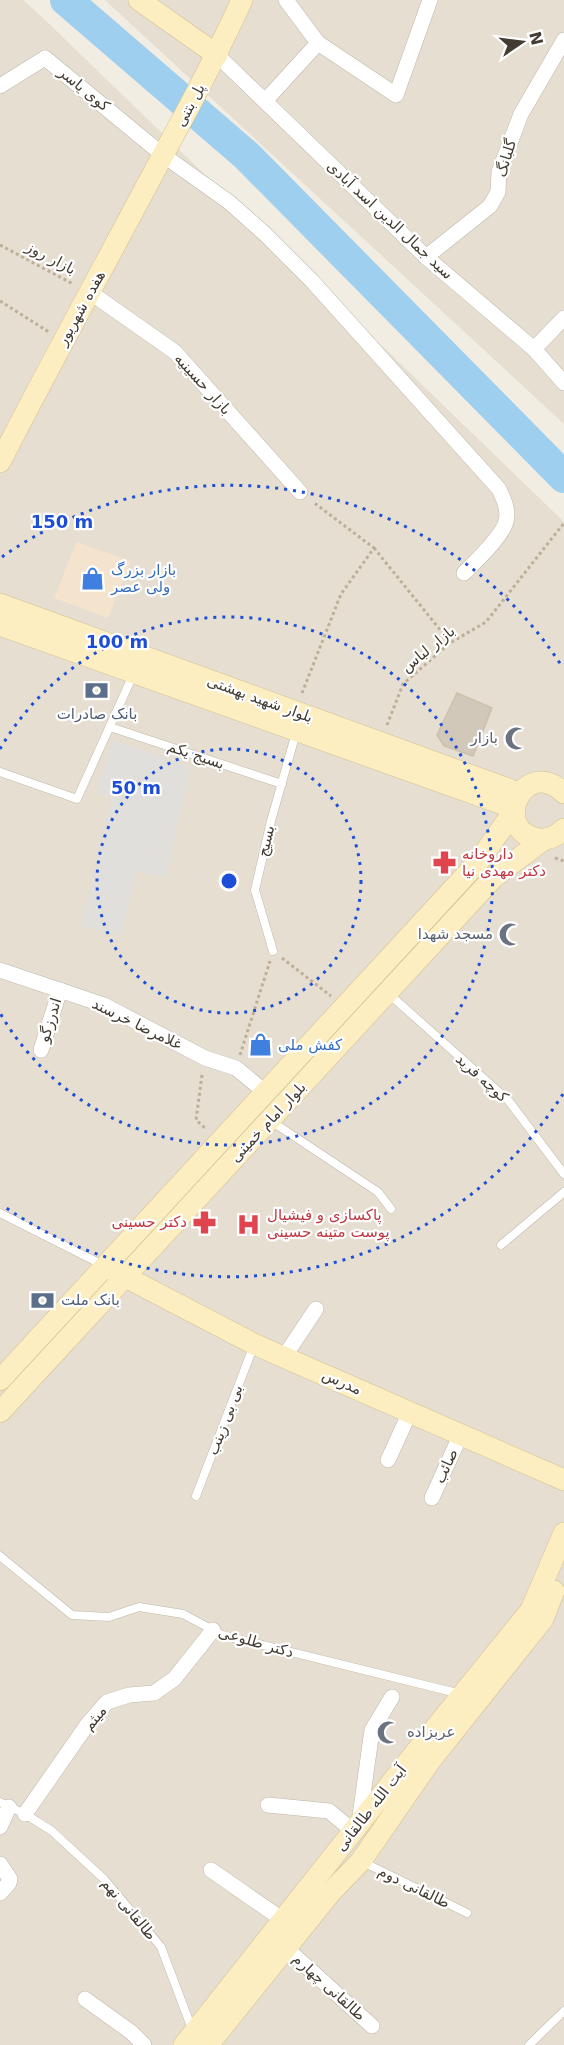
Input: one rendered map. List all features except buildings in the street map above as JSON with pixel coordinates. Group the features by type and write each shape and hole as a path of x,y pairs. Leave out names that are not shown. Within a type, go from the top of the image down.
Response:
{"main road":[{"path":"139,0 217,55 242,0"},
{"name":"پل بتنی","path":"163,155 217,55"},
{"name":"هفده شهریور","path":"0,462 163,155"},
{"name":"بلوار شهید بهشتی","path":"0,604 295,722 516,804"},
{"name":"بلوار شهید بهشتی","path":"0,625 134,674 295,722 380,742 516,804"},
{"path":"543,840 523,832 516,822 516,804 534,783 551,783 564,793"},
{"name":"بلوار امام خمینی","path":"0,1380 478,862 516,804"},
{"name":"بلوار امام خمینی","path":"0,1412 494,877 543,840 552,838 564,829"},
{"name":"مدرس","path":"106,1266 124,1278 254,1344 564,1480"},
{"name":"آیت الله طالقانی","path":"195,2041 283,1920 531,1610 564,1533"},
{"name":"آیت الله طالقانی","path":"195,2041 286,1947 331,1892 361,1861 430,1761 543,1619 564,1566"}],"street":[{"path":"286,0 318,43 396,95 430,0"},
{"name":"گلبانگ","path":"426,257 490,207 498,192 499,172 521,114 564,40"},
{"path":"266,100 318,43"},
{"name":"سید جمال الدین اسد آبادی","path":"217,55 426,257 534,349 564,383"},
{"name":"کوی یاسر","path":"0,86 45,58 163,155"},
{"path":"163,155 229,202 265,234 327,298 499,489 506,505 506,523 464,573"},
{"name":"بازار حسینیه","path":"91,293 175,352 300,492"},
{"path":"534,349 564,318"},
{"name":"غلامرضا خرسند","path":"0,969 104,1005 205,1058 236,1068 265,1092"},
{"name":"اندرزگو","path":"41,1050 60,990"},
{"path":"284,1356 316,1309"},
{"path":"388,1460 410,1412"},
{"name":"صائب","path":"432,1498 461,1434"},
{"name":"میثم","path":"25,1814 87,1725 107,1702 129,1695 154,1693 174,1679 213,1630"},
{"path":"267,1805 329,1811 356,1827 372,1730 392,1697"},
{"path":"0,1827 4,1804"},
{"path":"0,1864 10,1879 0,1893"},
{"path":"211,1870 283,1920"},
{"name":"طالقانی چهارم","path":"286,1947 372,2026"},
{"path":"85,1999 131,2032 144,2045"}],"lane":[{"path":"0,772 77,799 134,674"},
{"name":"بسیج","path":"273,951 255,890 295,722"},
{"name":"بسیج یکم","path":"110,727 282,784"},
{"name":"کوچه فرید","path":"388,993 508,1100 564,1174"},
{"path":"270,1120 378,1192 391,1209"},
{"path":"501,1245 564,1192"},
{"path":"0,1213 106,1266"},
{"name":"بی بی زینب","path":"196,1496 254,1344"},
{"name":"دکتر طلوعی","path":"0,1556 72,1615 109,1617 139,1607 183,1614 222,1635 462,1695"},
{"name":"طالقانی نهم","path":"4,1804 52,1831 104,1879 161,1947 195,2041"},
{"name":"طالقانی دوم","path":"361,1861 467,1913"},
{"path":"529,2045 564,2012"}],"path":[{"name":"بازار روز","path":"0,245 91,293"},
{"path":"0,301 63,341"},
{"path":"300,492 374,548 450,643"},
{"name":"بازار لباس","path":"380,742 403,684 450,643 486,622 564,523"},
{"path":"295,722 341,594 374,548"},
{"path":"236,1068 273,951 344,1007"},
{"path":"205,1058 196,1120 219,1142"}],"shaded area":[{"path":"0,0 23,0 43,18 564,522 564,2045 0,2045"},
{"path":"105,0 564,0 564,424"},
{"name":"بازار بزرگ ولی عصر","path":"76,542 131,561 108,618 54,598"},
{"path":"113,740 190,767 166,878 136,871 121,935 81,927 112,797 96,795"}],"waterway":[{"path":"66,0 247,156 564,477"}],"place":[{"name":"بازار بزرگ ولی عصر","path":"93,579"},
{"name":"بانک صادرات","path":"97,690"},
{"name":"بازار","path":"516,738"},
{"name":"داروخانه دکتر مهدی نیا","path":"444,863"},
{"name":"مسجد شهدا","path":"511,934"},
{"name":"کفش ملی","path":"260,1045"},
{"name":"دکتر حسینی","path":"205,1222"},
{"name":"پاکسازی و فیشیال پوست متینه حسینی","path":"249,1224"},
{"name":"بانک ملت","path":"43,1300"},
{"name":"عربزاده","path":"389,1732"}]}
